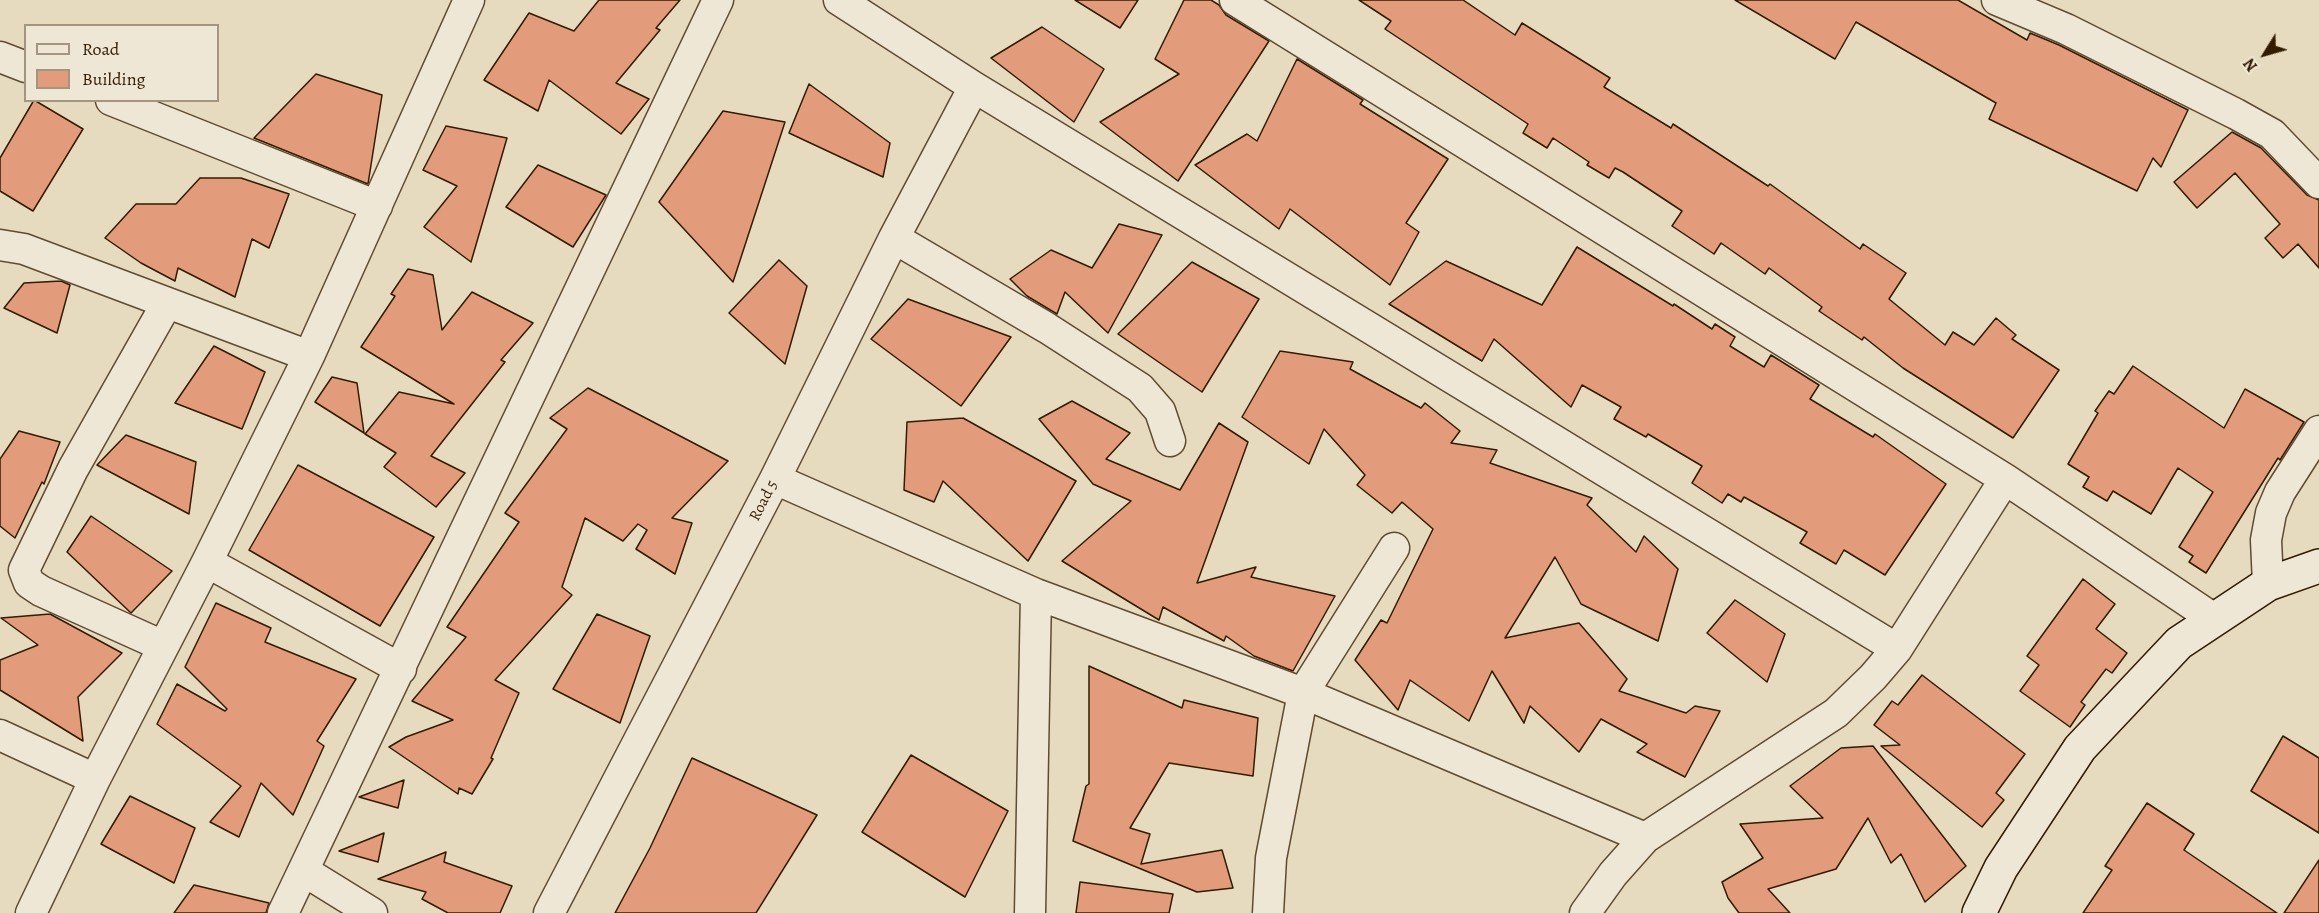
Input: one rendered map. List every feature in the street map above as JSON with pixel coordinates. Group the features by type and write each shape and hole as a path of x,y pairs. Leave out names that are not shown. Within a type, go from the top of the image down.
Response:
{"street":[{"path":"283,913 718,0"},
{"path":"839,0 974,87 1897,649"},
{"path":"1235,0 2005,479 2214,620"},
{"path":"1998,0 2066,29 2272,134 2319,183"},
{"path":"31,913 95,779 207,562 309,356 377,206 460,3"},
{"path":"0,57 24,66"},
{"name":"Road 5","path":"549,913 775,478 894,238 974,87"},
{"path":"116,102 377,206"},
{"path":"894,238 1047,328 1140,388 1160,411 1170,441"},
{"path":"0,244 24,249 309,356"},
{"path":"163,646 41,591 29,582 24,570 73,468 167,303"},
{"path":"2268,584 2266,540 2271,513 2280,492 2319,431"},
{"path":"775,478 1036,594 1303,693 1645,838"},
{"path":"1585,913 1613,874 1645,838 1836,713 1873,678 1897,649 2005,479"},
{"path":"1268,913 1271,858 1303,693 1394,548"},
{"path":"207,562 401,669"},
{"path":"1979,913 2001,868 2080,748 2179,643 2268,584 2319,566"},
{"path":"1029,913 1036,594"},
{"path":"0,735 95,779"},
{"path":"304,871 372,913"}],"building":[{"path":"599,0 680,0 656,28 660,30 616,83 649,99 621,134 549,80 538,111 484,80 529,13 574,31"},
{"path":"1075,0 1138,0 1120,28"},
{"path":"1184,0 1211,0 1219,5 1226,15 1269,41 1178,181 1100,122 1179,74 1155,59"},
{"path":"1359,0 1463,0 1515,35 1522,23 1610,78 1604,87 1671,128 1673,124 1768,186 1770,184 1860,249 1863,244 1906,273 1889,299 1945,345 1953,332 1974,345 1996,318 2016,335 2012,339 2059,370 2013,438 1903,368 1864,337 1862,340 1819,311 1822,307 1769,268 1765,274 1721,243 1714,254 1672,226 1682,211 1623,172 1615,168 1609,178 1587,165 1589,162 1553,138 1547,148 1523,133 1528,124 1385,29 1391,21"},
{"path":"1735,0 1958,0 2027,40 2030,33 2059,45 2188,110 2161,167 2153,158 2137,191 1989,119 1996,103 1856,22 1835,59"},
{"path":"1042,27 1104,69 1074,122 991,58"},
{"path":"1297,59 1363,100 1360,104 1448,159 1406,223 1419,232 1390,285 1290,209 1279,229 1195,165 1247,134 1257,141"},
{"path":"316,74 382,95 368,184 254,138"},
{"path":"809,84 890,143 883,177 789,133"},
{"path":"33,102 37,102 83,129 33,211 0,191 0,158"},
{"path":"723,111 785,122 733,282 659,202"},
{"path":"446,126 507,138 471,262 424,227 457,186 423,170"},
{"path":"2232,132 2261,148 2307,195 2319,200 2319,268 2298,244 2283,258 2265,238 2280,224 2235,173 2197,208 2174,182"},
{"path":"538,165 606,195 573,247 506,207"},
{"path":"200,178 241,178 289,194 269,248 252,239 235,297 178,268 175,281 141,263 105,238 136,204 176,204"},
{"path":"1119,224 1162,235 1108,333 1065,292 1057,314 1027,296 1010,279 1051,250 1092,268"},
{"path":"1577,247 1712,329 1715,324 1735,337 1730,346 1764,367 1771,355 1819,385 1810,399 1873,437 1875,434 1946,484 1885,575 1844,550 1836,564 1800,543 1807,532 1744,497 1741,502 1728,494 1722,503 1692,483 1702,466 1648,434 1646,437 1614,419 1621,407 1582,385 1571,407 1494,339 1482,361 1389,304 1446,261 1542,305"},
{"path":"779,260 807,286 785,364 729,313"},
{"path":"1192,262 1259,299 1202,392 1118,334"},
{"path":"408,269 433,275 442,330 472,292 533,323 501,360 505,362 431,456 465,473 436,507 384,467 396,453 365,434 399,392 454,404 361,347 395,296 391,294"},
{"path":"61,281 70,285 57,333 4,308 24,283"},
{"path":"908,299 1011,337 961,406 871,339"},
{"path":"214,346 265,372 242,429 175,403"},
{"path":"1280,351 1353,362 1350,369 1421,408 1425,403 1460,431 1451,443 1497,450 1490,463 1592,498 1587,505 1636,552 1644,536 1678,569 1658,641 1581,604 1555,557 1505,638 1579,623 1627,679 1619,691 1686,713 1695,706 1720,711 1685,777 1637,752 1647,744 1601,719 1579,752 1530,706 1524,723 1492,671 1469,721 1410,680 1398,710 1355,660 1381,620 1387,623 1433,529 1402,502 1392,513 1357,485 1365,475 1324,429 1309,464 1242,417"},
{"path":"2133,366 2224,428 2245,389 2304,422 2280,460 2278,458 2206,573 2189,562 2193,556 2179,547 2213,492 2178,468 2151,514 2113,491 2107,501 2083,487 2089,477 2068,464 2098,413 2095,411 2109,391 2114,394"},
{"path":"332,377 357,383 364,433 315,402"},
{"path":"588,388 728,461 672,518 692,523 675,574 636,549 647,530 638,524 623,541 585,518 562,587 572,595 495,680 519,693 491,758 493,759 472,794 459,788 458,794 389,747 406,737 453,720 412,701 466,637 447,627 519,522 505,513 567,429 550,418"},
{"path":"1072,401 1130,433 1106,459 1180,490 1219,423 1248,442 1197,583 1256,567 1251,577 1335,596 1293,671 1254,656 1226,636 1224,641 1163,607 1159,620 1062,561 1131,501 1093,484 1039,419"},
{"path":"963,418 1076,481 1028,561 943,481 934,502 904,490 907,422"},
{"path":"19,431 60,442 44,484 42,482 15,538 0,526 0,459"},
{"path":"126,435 196,462 189,514 97,465"},
{"path":"298,465 434,537 380,626 249,550"},
{"path":"91,516 172,571 131,613 67,552"},
{"path":"2083,579 2115,604 2096,629 2127,653 2112,673 2106,669 2081,702 2085,705 2070,727 2020,691 2039,665 2027,656"},
{"path":"1735,600 1785,634 1767,682 1707,633"},
{"path":"216,603 271,628 265,642 356,679 317,741 324,746 293,815 261,783 239,837 210,822 241,786 157,724 177,684 225,711 227,709 185,667"},
{"path":"50,614 122,653 78,697 83,741 0,690 0,660 38,645 1,618"},
{"path":"597,614 650,636 620,723 553,689"},
{"path":"1089,666 1182,708 1184,700 1258,718 1253,776 1169,763 1130,828 1150,834 1141,864 1222,850 1233,888 1197,892 1073,841 1086,786 1089,784"},
{"path":"1922,675 2025,754 1996,793 2004,800 1982,827 1881,746 1900,745 1874,725 1892,701 1898,705"},
{"path":"2283,736 2319,758 2319,833 2251,791"},
{"path":"1873,746 1966,866 1925,902 1901,854 1891,863 1868,818 1836,869 1768,889 1790,913 1739,913 1728,898 1722,882 1763,858 1740,824 1823,818 1790,786 1841,748"},
{"path":"911,755 1008,811 965,897 862,832"},
{"path":"692,758 817,815 756,913 615,913 650,848"},
{"path":"404,780 398,808 359,797"},
{"path":"130,796 195,828 174,883 101,844"},
{"path":"2147,803 2194,834 2184,850 2277,913 2083,913 2112,870 2105,866"},
{"path":"384,833 378,862 339,851"},
{"path":"446,852 444,862 512,886 500,913 448,913 422,899 426,892 378,879"},
{"path":"2319,860 2319,913 2284,913"},
{"path":"1080,882 1173,894 1169,913 1076,913"},
{"path":"194,885 269,903 266,913 174,913"}]}
